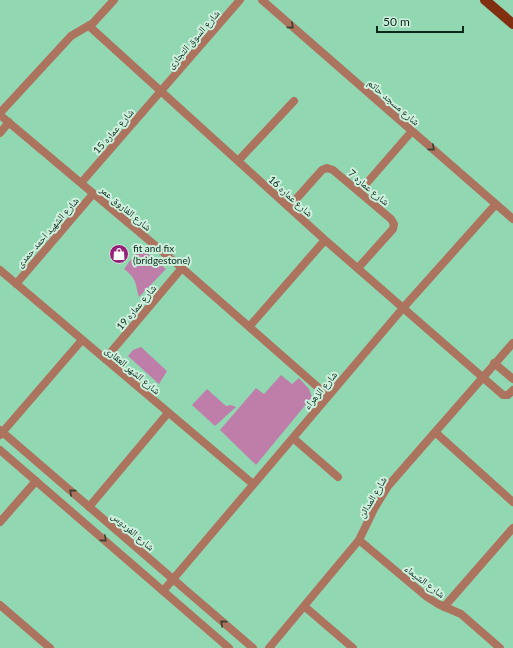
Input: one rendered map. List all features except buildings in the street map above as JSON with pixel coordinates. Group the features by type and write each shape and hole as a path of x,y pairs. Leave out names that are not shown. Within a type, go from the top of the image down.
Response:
{"main road":[{"path":"485,0 513,24"}],"street":[{"path":"0,114 71,36 89,26 114,0"},
{"name":"شارع السوق التجارى","path":"161,91 240,0"},
{"name":"شارع مسجد حاتم","path":"262,0 513,219"},
{"name":"شارع عماره 16","path":"89,26 325,240 504,396 508,396 512,393"},
{"name":"شارع عماره 15","path":"81,183 161,91"},
{"path":"238,161 294,101"},
{"name":"شارع الفاروق عمر","path":"0,114 182,268 328,396"},
{"path":"0,133 9,122"},
{"path":"359,192 412,131"},
{"name":"شارع عماره 7","path":"289,207 322,170 327,168 332,170 391,219 394,224 393,229 358,268"},
{"name":"شارع الشهيد احمد حمدى","path":"16,284 93,194"},
{"name":"شارع الزهراء","path":"163,591 403,308 496,204"},
{"path":"249,327 325,240"},
{"name":"شارع عماره 19","path":"105,360 182,268"},
{"name":"شارع الشهر العقارى","path":"0,270 253,484"},
{"path":"1,432 82,340"},
{"name":"شارع المدائن","path":"269,648 359,540 374,509 388,486 513,342"},
{"path":"494,363 513,379"},
{"path":"89,507 168,413"},
{"name":"شارع الفردوس","path":"1,432 253,648"},
{"path":"435,432 513,502"},
{"path":"293,438 338,477"},
{"path":"0,450 229,648"},
{"path":"0,522 36,481"},
{"path":"444,606 513,528"},
{"name":"شارع الشيماء","path":"359,540 427,597 461,614 500,648"},
{"path":"0,605 50,648"},
{"path":"304,606 353,648"}],"shaded area":[{"path":"140,247 166,269 139,297 133,279 124,269"},
{"path":"141,347 167,371 159,384 128,356 133,350"},
{"path":"281,375 292,384 299,378 309,389 312,397 256,465 220,430 256,388 264,394"},
{"path":"207,389 226,406 231,405 236,407 215,426 192,405"}],"place":[{"name":"fit and fix (bridgestone)","path":"119,254"}]}
